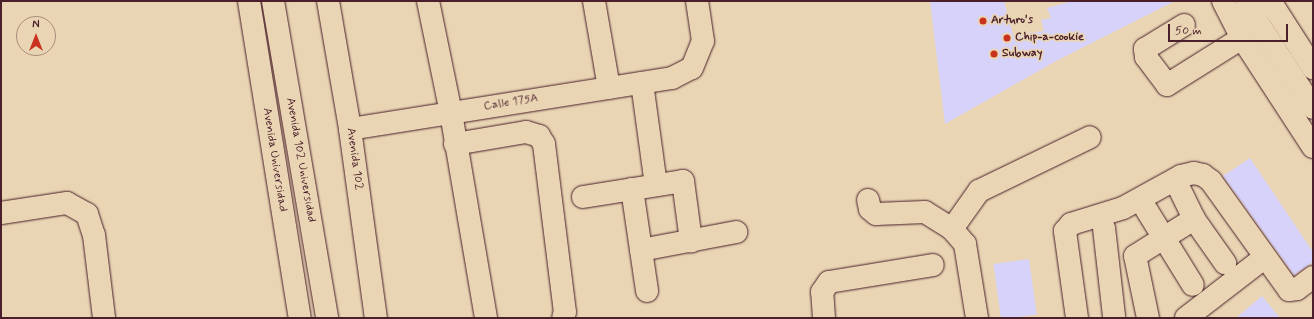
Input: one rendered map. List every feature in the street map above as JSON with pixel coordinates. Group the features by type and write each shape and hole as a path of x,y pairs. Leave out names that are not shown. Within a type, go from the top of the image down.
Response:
{"street":[{"name":"Avenida Universidad","path":"249,1 300,318"},
{"name":"Avenida 102 Universidad","path":"273,1 327,318"},
{"name":"Avenida 102","path":"328,1 350,129 376,318"},
{"path":"428,1 451,113 455,144 486,318"},
{"path":"594,1 610,88"},
{"name":"Calle 175A","path":"350,129 672,78 692,68 703,41 697,1"},
{"path":"1223,1 1242,38 1313,147"},
{"path":"1247,1 1313,108"},
{"path":"1270,1 1313,68"},
{"path":"1184,25 1145,49 1146,57 1167,85 1242,38"},
{"path":"642,83 656,185"},
{"path":"455,144 526,132 539,136 544,144 565,312 563,318"},
{"path":"977,318 958,236 979,191 1090,137"},
{"path":"1077,318 1066,232 1071,224 1123,208 1181,176 1194,173 1203,174 1211,181 1264,258 1289,290 1297,289 1313,278"},
{"path":"583,197 683,181 691,240"},
{"path":"632,189 647,291"},
{"path":"1180,190 1194,218 1225,263"},
{"path":"868,200 870,209 876,214 925,212 958,236"},
{"path":"1,213 67,203 87,214 94,235 104,318"},
{"path":"1146,210 1162,238 1193,284"},
{"path":"1108,266 1135,256 1194,218"},
{"path":"1104,228 1114,316"},
{"path":"641,250 736,232"},
{"path":"1135,256 1148,318"},
{"path":"1186,318 1264,258"},
{"path":"824,318 822,292 829,282 933,265"}],"building":[{"path":"930,1 1004,1 1013,35 1044,31 1041,20 1051,18 1047,8 1073,1 1175,1 1056,61 945,124"},
{"path":"1250,158 1313,252 1313,262 1294,275 1223,176"},
{"path":"1029,259 1037,314 1001,318 993,264"},
{"path":"1262,296 1280,318 1236,318"}],"place":[{"name":"Arturo's","path":"983,21"},
{"name":"Chip-a-cookie","path":"1007,38"},
{"name":"Subway","path":"994,54"}]}
